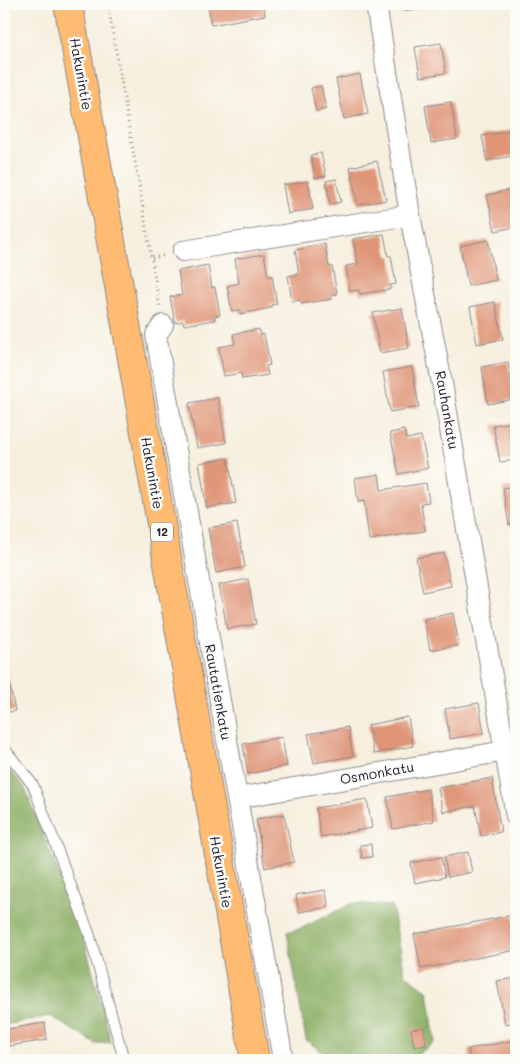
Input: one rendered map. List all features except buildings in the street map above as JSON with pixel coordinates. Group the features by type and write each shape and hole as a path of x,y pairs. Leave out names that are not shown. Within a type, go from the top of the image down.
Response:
{"highway":[{"name":"Hakunintie","path":"68,4 134,368 255,1060"}],"street":[{"name":"Rauhankatu","path":"376,4 410,215 510,750 516,816"},
{"path":"183,251 410,215"},
{"name":"Rautatienkatu","path":"163,325 156,335 283,1060"},
{"name":"Osmonkatu","path":"237,798 510,750"}],"lane":[{"path":"4,748 33,785 89,934 124,1060"}],"path":[{"path":"108,4 152,258"}],"green space":[{"path":"4,764 24,786 83,935 111,1042 96,1044 50,1016 4,1025"},
{"path":"353,903 392,906 405,974 428,991 435,1042 414,1057 414,1060 333,1060 306,1040 287,932 302,928"}]}
